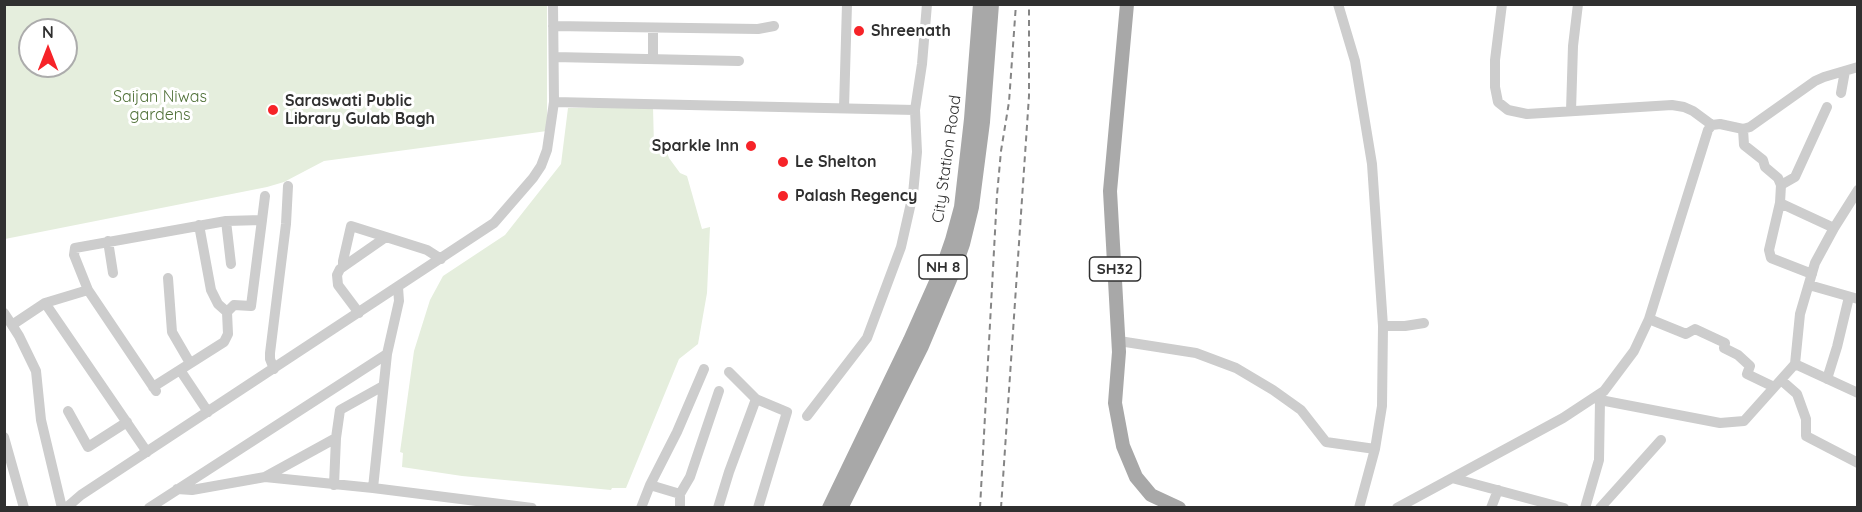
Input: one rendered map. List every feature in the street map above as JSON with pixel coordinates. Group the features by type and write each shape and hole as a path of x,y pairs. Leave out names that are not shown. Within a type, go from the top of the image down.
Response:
{"main road":[{"name":"City Station Road","path":"829,507 910,340 952,240 962,196 980,4"},
{"name":"City Station Road","path":"841,507 922,346 963,244 972,207 983,122 992,4"},
{"name":"SH32","path":"1127,4 1110,190 1119,341 1115,403 1120,434 1136,477 1151,495 1179,507"}],"street":[{"path":"4,313 19,336 36,371 41,420 64,507 494,223 533,178 547,150 554,102 553,4"},
{"path":"844,108 847,4"},
{"path":"807,417 867,338 901,247 913,194 917,152 915,110 927,4"},
{"path":"1338,4 1355,62 1372,164 1383,326 1382,406 1375,449 1359,507"},
{"path":"1502,4 1495,87 1498,102 1508,110 1520,113 1672,105 1693,111 1712,125 1720,124 1743,129 1750,127 1824,76 1857,67"},
{"path":"1571,111 1573,46 1578,4"},
{"path":"553,26 758,29 774,26"},
{"path":"653,27 653,58"},
{"path":"554,57 739,61"},
{"path":"1841,93 1845,71"},
{"path":"554,102 915,110"},
{"path":"1781,185 1795,177 1827,107"},
{"path":"1397,507 1598,399 1634,351 1649,319 1705,135 1712,125"},
{"path":"1743,129 1744,145 1763,160 1765,167 1778,178 1781,185 1780,203 1769,249 1771,258 1812,274"},
{"path":"274,369 270,353 286,224 288,186"},
{"path":"1598,399 1720,423 1744,421 1795,364 1800,314 1815,263 1857,190"},
{"path":"227,312 234,305 251,306 265,196"},
{"path":"1780,203 1834,228"},
{"path":"199,225 211,290 227,312 227,339 155,389 88,290 75,259 74,250 78,246 199,225 226,221 262,220"},
{"path":"226,221 231,264"},
{"path":"344,267 343,261 351,226 428,249 441,260"},
{"path":"359,313 337,282 338,272 386,237"},
{"path":"108,241 113,273"},
{"path":"168,278 172,332 185,367 208,412"},
{"path":"1809,285 1853,298 1827,379"},
{"path":"373,488 387,354 399,301 398,287"},
{"path":"12,325 45,303 88,290"},
{"path":"45,303 147,452"},
{"path":"1649,319 1686,334 1695,329 1725,343 1724,348 1738,355 1750,366 1748,374 1797,394 1806,419 1806,435 1857,463"},
{"path":"1383,326 1424,323"},
{"path":"1119,341 1196,353 1236,368 1273,390 1301,411 1326,442 1375,449"},
{"path":"149,507 387,354"},
{"path":"1795,364 1857,393"},
{"path":"641,507 704,369"},
{"path":"729,372 756,399 787,412 759,507"},
{"path":"334,485 339,411 383,386"},
{"path":"680,507 680,494 690,477 719,391"},
{"path":"718,507 756,399"},
{"path":"1585,507 1599,460 1598,399"},
{"path":"68,411 88,447 127,423"},
{"path":"4,436 24,507"},
{"path":"265,477 336,438"},
{"path":"1600,507 1661,441"},
{"path":"177,489 192,490 265,477 532,507"},
{"path":"1452,478 1560,507"},
{"path":"650,485 680,494"},
{"path":"1491,507 1498,490"}],"green space":[{"name":"Saijan Niwas gardens","path":"5,5 547,5 547,131 324,161 284,182 5,239"},
{"path":"653,107 654,146 665,147 669,158 680,173 687,176 702,229 710,227 707,293 698,344 679,359 626,488 612,488 611,490 462,476 402,467 403,453 400,452 414,351 430,300 443,276 505,235 561,164 568,108"}],"railway":[{"path":"980,508 997,195 1009,102 1016,4"},
{"path":"1001,508 1029,96 1029,4"}],"place":[{"name":"Shreenath","path":"859,31"},
{"name":"Saraswati Public Library Gulab Bagh","path":"273,110"},
{"name":"Sparkle Inn","path":"751,146"},
{"name":"Le Shelton","path":"783,162"},
{"name":"Palash Regency","path":"783,196"}]}
